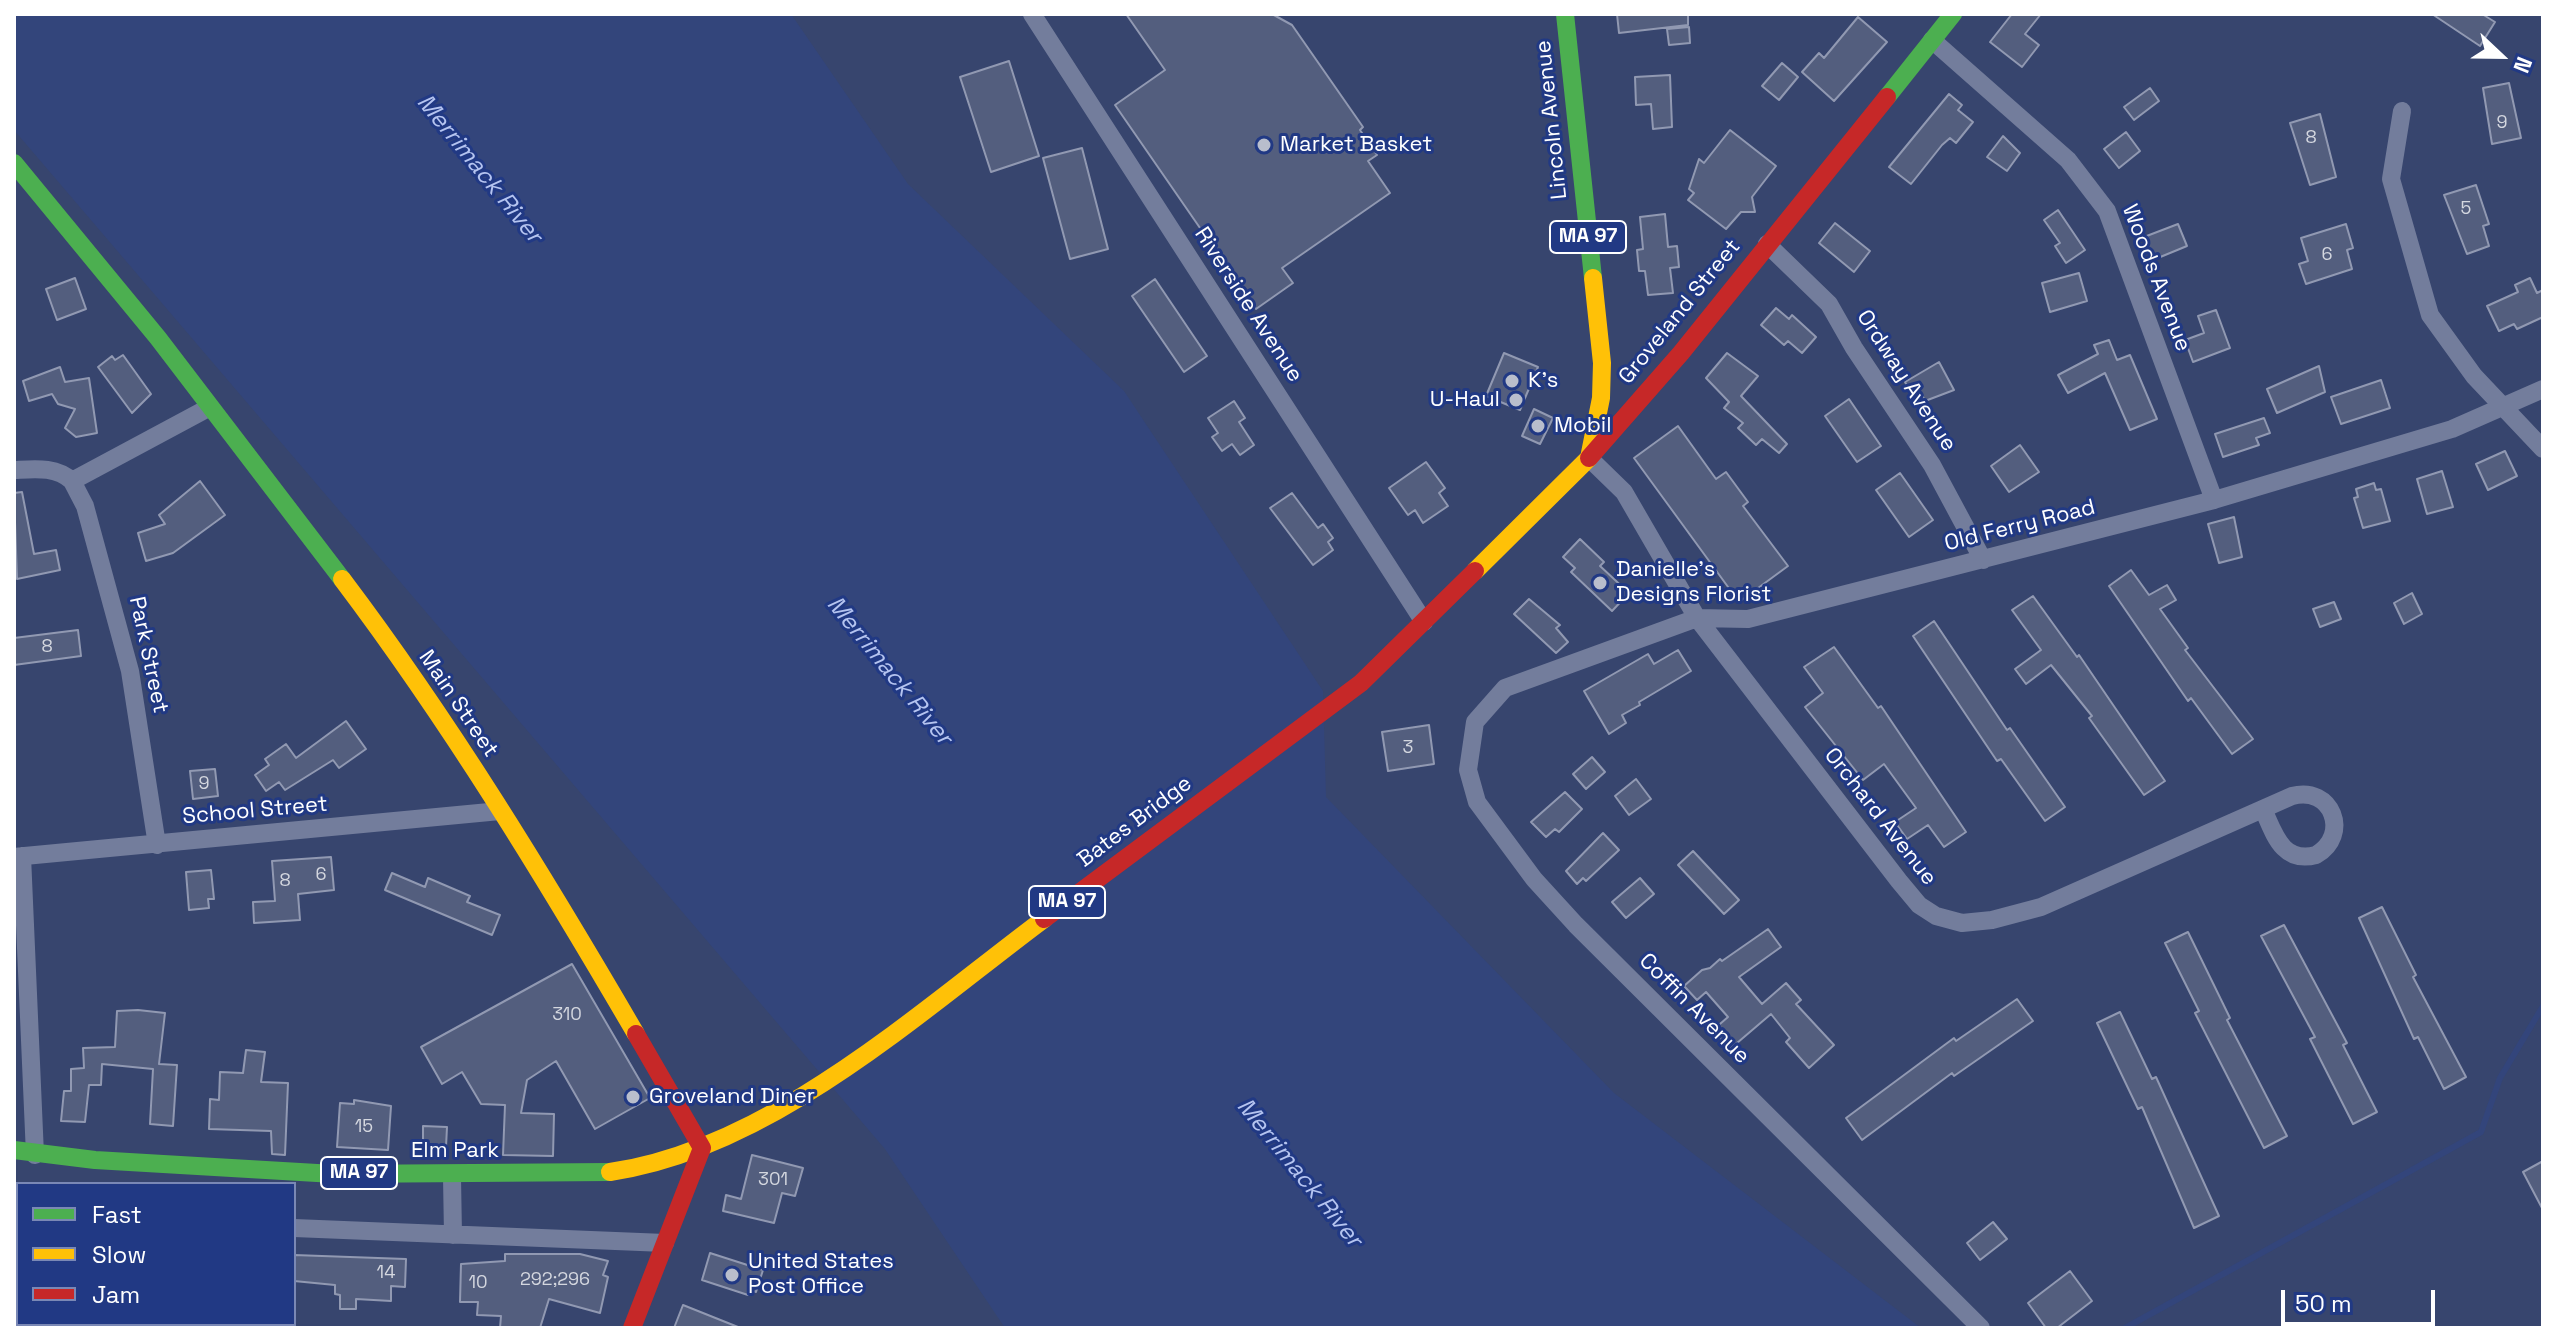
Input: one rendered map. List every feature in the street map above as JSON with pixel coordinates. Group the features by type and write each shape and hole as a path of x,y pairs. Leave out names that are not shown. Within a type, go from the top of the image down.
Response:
{"main road":[{"name":"Lincoln Avenue","path":"1565,14 1602,363 1601,398 1589,458"},
{"name":"Groveland Street","path":"1424,622 1589,458 1681,353 1953,14"},
{"name":"Main Street","path":"14,163 158,338 373,620 560,904 702,1148"},
{"name":"Bates Bridge","path":"702,1148 770,1116 827,1081 1361,683 1424,622"},
{"name":"Elm Park","path":"14,1150 35,1155 218,1168 452,1177 622,1170 702,1148"},
{"path":"632,1328 702,1148"}],"street":[{"name":"Riverside Avenue","path":"1032,14 1424,622"},
{"name":"Woods Avenue","path":"1932,40 2068,160 2107,211 2214,500"},
{"path":"2402,111 2391,179 2430,315 2474,376 2543,449"},
{"name":"Ordway Avenue","path":"1767,244 1829,304 1854,348 1932,465 1983,560"},
{"name":"Old Ferry Road","path":"1505,688 1697,618 1748,619 2214,500 2452,429 2543,389"},
{"path":"14,470 44,469 65,474 72,481 210,407"},
{"name":"Orchard Avenue","path":"1589,458 1624,492 1697,618 1889,869 1919,905 1936,916 1975,924 2041,907 2263,809"},
{"name":"Park Street","path":"72,481 85,506 130,671 157,845"},
{"name":"Coffin Avenue","path":"1505,688 1475,722 1468,770 1477,802 1498,833 1576,925 1981,1328"},
{"name":"School Street","path":"18,857 500,811"},
{"path":"18,857 35,1155"},
{"path":"452,1177 453,1235"},
{"path":"296,1228 665,1243"}],"water":[{"name":"Merrimack River","path":"14,14 791,14 908,184 1124,391 1323,691 1326,797 1614,1093 1921,1328 1005,1328 885,1149 14,130"}],"building":[{"path":"1126,14 1272,14 1292,25 1363,127 1360,130 1377,155 1368,161 1390,193 1282,268 1293,283 1256,309 1115,105 1165,70"},
{"path":"1617,14 1688,14 1688,25 1619,33"},
{"path":"2012,14 2041,14 2025,34 2039,45 2022,67 1990,42"},
{"path":"2432,14 2482,14 2495,22 2480,46"},
{"path":"1858,17 1887,42 1834,101 1802,72 1819,53 1824,58"},
{"path":"1689,27 1690,43 1669,45 1667,29"},
{"path":"1009,61 1039,156 991,172 960,77"},
{"path":"1782,63 1798,77 1779,100 1762,86"},
{"path":"1670,75 1672,127 1653,129 1651,104 1636,105 1635,77"},
{"path":"2509,83 2521,138 2492,144 2483,88"},
{"path":"2150,88 2159,101 2134,120 2124,107"},
{"path":"1949,94 1962,105 1958,110 1973,122 1956,143 1950,138 1942,145 1911,184 1889,167"},
{"path":"2320,114 2336,177 2310,185 2290,123"},
{"path":"1730,130 1776,166 1752,197 1755,212 1741,212 1726,229 1688,200 1694,193 1689,189 1699,159 1704,163"},
{"path":"2126,132 2140,151 2119,168 2104,149"},
{"path":"2003,136 2020,153 2007,171 1987,157"},
{"path":"1082,148 1108,249 1070,259 1043,158"},
{"path":"2476,185 2489,224 2483,226 2489,246 2467,254 2444,195"},
{"path":"2058,210 2085,250 2066,263 2055,246 2060,243 2044,220"},
{"path":"1665,214 1668,247 1677,246 1679,267 1670,268 1673,293 1648,295 1645,271 1639,271 1637,250 1643,249 1640,217"},
{"path":"1835,223 1870,251 1854,272 1819,243"},
{"path":"2178,224 2187,246 2153,260 2144,237"},
{"path":"2346,224 2353,248 2347,250 2352,269 2306,284 2299,264 2308,261 2301,238"},
{"path":"2079,273 2087,301 2050,312 2042,283"},
{"path":"75,278 86,309 57,320 46,289"},
{"path":"2530,278 2537,293 2543,290 2543,317 2517,329 2514,324 2499,331 2487,306 2518,292 2515,285"},
{"path":"1155,279 1207,356 1184,372 1132,296"},
{"path":"1776,308 1789,319 1792,315 1816,337 1802,353 1788,341 1784,345 1761,325"},
{"path":"2216,310 2230,348 2193,362 2185,340 2204,333 2198,316"},
{"path":"2109,340 2117,360 2130,355 2157,419 2130,430 2105,373 2068,393 2058,375 2098,354 2094,345"},
{"name":"K's","path":"1504,353 1538,367 1520,410 1486,396"},
{"path":"1727,353 1758,376 1741,396 1787,444 1779,453 1762,439 1756,445 1738,428 1743,423 1724,408 1729,402 1706,378"},
{"path":"123,355 151,394 132,413 98,367 112,356 115,360"},
{"path":"1939,362 1954,390 1925,401 1921,393 1913,397 1905,382"},
{"path":"2319,366 2325,392 2277,413 2267,389"},
{"path":"60,367 65,382 89,378 97,433 76,437 65,428 75,409 58,404 52,394 29,401 23,381"},
{"path":"2381,380 2390,408 2341,424 2331,397"},
{"path":"1849,399 1881,446 1857,462 1825,416"},
{"path":"1234,401 1245,418 1239,422 1254,445 1240,455 1232,444 1222,451 1212,437 1218,433 1208,418"},
{"path":"1534,409 1553,418 1540,444 1522,436"},
{"path":"2264,418 2270,433 2256,438 2259,445 2223,457 2215,434"},
{"path":"1678,426 1716,479 1726,472 1748,502 1743,506 1788,566 1739,602 1634,458"},
{"path":"2020,445 2039,472 2009,492 1991,466"},
{"path":"2505,451 2517,476 2488,490 2476,464"},
{"path":"1426,462 1445,488 1439,493 1448,506 1423,523 1415,510 1408,515 1389,488"},
{"path":"2442,471 2453,507 2427,514 2417,479"},
{"path":"1900,473 1933,520 1909,537 1876,490"},
{"path":"200,481 225,515 173,553 146,561 138,533 165,524 159,515"},
{"path":"2374,483 2376,490 2381,489 2390,521 2363,528 2354,498 2358,497 2356,489"},
{"path":"22,492 34,554 56,550 60,570 17,579 14,493"},
{"path":"1292,493 1318,528 1323,524 1333,538 1328,542 1333,550 1313,565 1270,508"},
{"path":"2234,517 2242,557 2219,563 2208,524"},
{"name":"Danielle's Designs Florist","path":"1580,539 1604,562 1600,566 1629,593 1612,611 1571,572 1575,568 1563,557"},
{"path":"2131,570 2149,595 2167,585 2176,600 2160,609 2188,648 2185,650 2253,739 2232,754 2191,698 2188,701 2109,586"},
{"path":"2412,593 2422,614 2404,624 2394,603"},
{"path":"2033,596 2077,657 2079,655 2165,781 2144,795 2089,718 2092,716 2051,665 2026,684 2015,669 2041,650 2012,610"},
{"path":"1529,599 1560,625 1556,628 1568,642 1556,653 1514,614"},
{"path":"2334,602 2341,619 2320,627 2313,609"},
{"path":"1934,621 2007,730 2010,728 2065,807 2045,821 2001,759 1997,761 1913,636"},
{"path":"78,630 81,656 14,665 14,638"},
{"path":"1834,647 1878,708 1881,706 1966,832 1944,847 1928,825 1907,839 1895,822 1916,808 1884,764 1863,780 1805,707 1823,693 1804,667"},
{"path":"1678,650 1691,671 1622,715 1626,723 1609,734 1584,691 1648,654 1654,664"},
{"path":"346,721 366,749 339,768 333,760 285,790 279,782 266,791 255,775 269,765 265,759 286,744 296,758"},
{"path":"1429,725 1434,764 1388,771 1382,732"},
{"path":"1592,757 1605,772 1586,789 1573,774"},
{"path":"215,769 218,796 193,799 190,771"},
{"path":"1636,779 1651,799 1629,815 1615,796"},
{"path":"1565,792 1582,809 1559,832 1555,829 1546,837 1531,822"},
{"path":"1603,833 1619,850 1586,881 1583,878 1577,884 1566,871"},
{"path":"1693,851 1739,900 1724,914 1678,865"},
{"path":"331,857 334,890 298,894 300,920 254,923 253,902 275,901 272,861"},
{"path":"211,870 214,899 208,899 209,908 189,910 186,872"},
{"path":"392,873 425,887 428,878 470,896 467,902 500,915 492,935 385,890"},
{"path":"1640,878 1654,894 1626,918 1612,902"},
{"path":"2382,907 2416,975 2413,977 2466,1077 2444,1089 2418,1037 2414,1039 2359,918"},
{"path":"2284,925 2347,1043 2343,1045 2377,1112 2353,1124 2310,1039 2315,1037 2261,936"},
{"path":"1768,929 1781,947 1739,977 1762,1004 1786,983 1801,1000 1796,1004 1834,1045 1809,1068 1786,1042 1790,1038 1771,1014 1730,1049 1713,1030 1728,1017 1706,992 1697,1000 1684,986 1702,970 1710,968 1720,959 1722,961"},
{"path":"2188,932 2230,1018 2227,1020 2287,1136 2264,1148 2195,1013 2199,1011 2165,943"},
{"path":"572,964 650,1098 595,1129 556,1061 527,1080 521,1113 554,1114 553,1156 503,1155 505,1105 481,1104 462,1072 442,1084 421,1047"},
{"path":"2017,999 2033,1021 1954,1076 1952,1073 1862,1140 1846,1118 1954,1038 1956,1041"},
{"path":"117,1011 165,1013 159,1064 177,1065 173,1126 150,1124 153,1069 102,1064 101,1085 89,1085 85,1122 61,1121 64,1091 71,1091 71,1069 84,1068 83,1048 115,1047"},
{"path":"2120,1012 2152,1079 2156,1077 2219,1216 2194,1228 2142,1107 2138,1109 2097,1023"},
{"path":"246,1050 265,1052 261,1082 288,1083 285,1155 272,1154 271,1131 209,1129 210,1099 219,1100 220,1072 243,1073"},
{"path":"354,1100 391,1106 388,1150 337,1147 340,1103 354,1104"},
{"path":"423,1126 447,1127 446,1147 423,1146"},
{"path":"752,1155 803,1168 795,1196 782,1193 774,1223 723,1211 726,1195 741,1199"},
{"path":"2543,1161 2543,1210 2523,1172"},
{"path":"1993,1222 2007,1239 1980,1260 1967,1243"},
{"name":"United States Post Office","path":"710,1253 763,1270 756,1292 750,1290 748,1295 702,1280"},
{"path":"505,1254 580,1254 608,1261 603,1275 608,1277 600,1313 549,1299 540,1328 500,1328 501,1316 477,1315 478,1302 460,1302 461,1264 505,1261"},
{"path":"296,1255 406,1259 405,1287 391,1286 391,1301 356,1299 356,1309 340,1309 340,1295 335,1294 335,1285 296,1281"},
{"path":"2070,1271 2092,1301 2057,1328 2046,1328 2028,1303"},
{"path":"683,1305 738,1327 738,1328 674,1328"}],"waterway":[{"path":"2125,1328 2481,1132 2500,1078 2543,1006"}],"traffic: fast":[{"path":"1565,14 1593,278"},
{"path":"1887,97 1953,14"},
{"path":"14,163 158,338 342,579"},
{"path":"14,1150 95,1160 334,1174 610,1172"}],"traffic: slow":[{"path":"1475,571 1589,458 1601,398 1602,363 1593,278"},
{"path":"342,579 421,688 495,802 636,1034"},
{"path":"610,1172 669,1158 728,1136 784,1107 893,1034 1044,919"}],"traffic: jam":[{"path":"1589,458 1681,353 1887,97"},
{"path":"1044,919 1361,683 1475,571"},
{"path":"632,1328 702,1148 636,1034"}],"place":[{"name":"Market Basket","path":"1264,145"},
{"name":"K's","path":"1512,381"},
{"name":"U-Haul","path":"1516,400"},
{"name":"Mobil","path":"1538,426"},
{"name":"Danielle's Designs Florist","path":"1600,583"},
{"name":"Groveland Diner","path":"633,1097"},
{"name":"United States Post Office","path":"732,1275"}]}
